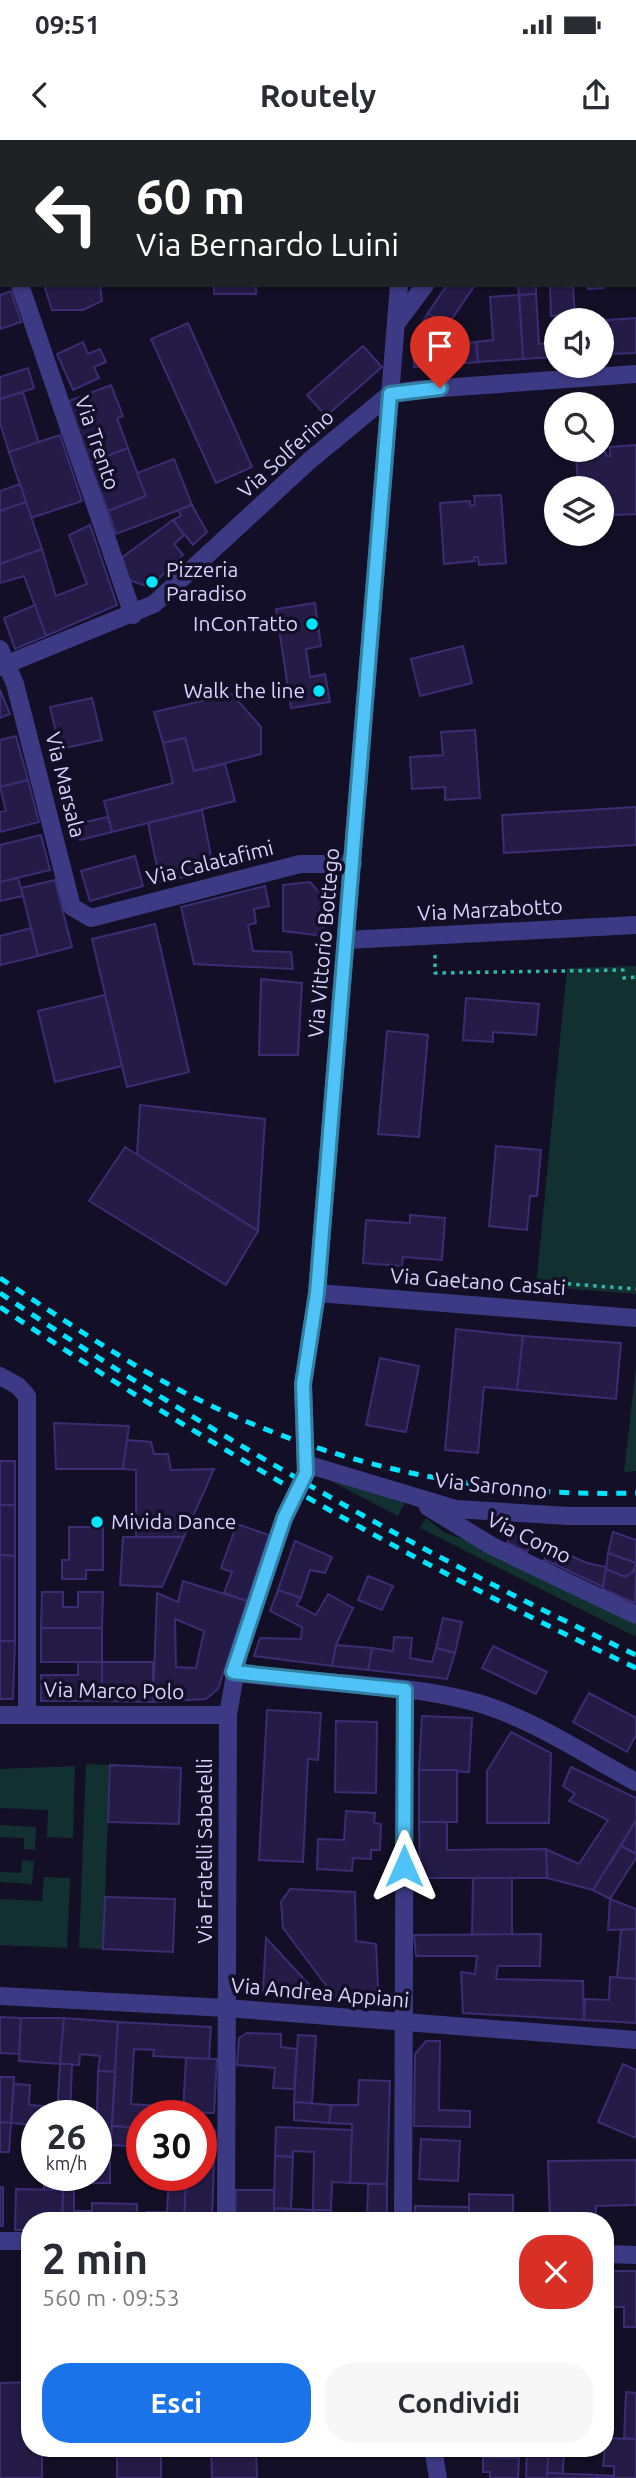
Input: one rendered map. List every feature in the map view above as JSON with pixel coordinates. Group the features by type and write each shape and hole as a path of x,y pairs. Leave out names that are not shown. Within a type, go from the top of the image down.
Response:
{"street":[{"name":"Via Trento","path":"21,287 133,615"},
{"name":"Via Vittorio Bottego","path":"297,1492 306,1464 302,1429 303,1384 317,1293 399,287"},
{"path":"398,321 424,287"},
{"path":"390,394 636,374"},
{"name":"Via Solferino","path":"2,661 133,615 154,604 309,461 390,394"},
{"name":"Via Marsala","path":"2,661 15,684 72,907 81,914"},
{"name":"Via Calatafimi","path":"81,914 90,918 300,864 353,864"},
{"name":"Via Marzabotto","path":"347,940 636,925"},
{"name":"Via Gaetano Casati","path":"317,1293 636,1318"},
{"path":"0,1376 18,1386 27,1396 27,1713"},
{"name":"Via Saronno","path":"306,1464 436,1506 474,1511 636,1516"},
{"name":"Via Fratelli Sabatelli","path":"226,2212 228,1715 233,1672 284,1518 297,1492"},
{"name":"Via Como","path":"406,1496 492,1546 636,1615"},
{"path":"233,1672 405,1690 479,1703 507,1714 636,1782"},
{"path":"403,2212 405,1690"},
{"name":"Via Marco Polo","path":"0,1715 228,1715"},
{"name":"Via Andrea Appiani","path":"0,1996 226,2008 636,2040"},
{"path":"0,2241 21,2241"},
{"path":"614,2254 636,2255"},
{"path":"434,2457 438,2478"}],"path":[{"path":"435,936 435,973 623,970 624,978 636,977"},
{"path":"540,1309 544,1282 636,1289"}],"green space":[{"path":"636,966 636,1294 536,1286 567,968"},
{"path":"636,1366 636,1471 624,1472"},
{"path":"329,1480 403,1502 405,1507 403,1506 398,1516"},
{"path":"426,1518 445,1533 466,1540 636,1624 636,1637 420,1528"},
{"path":"86,1764 110,1765 103,1949 79,1948"},
{"path":"75,1766 73,1838 47,1837 48,1810 0,1808 0,1769"},
{"path":"0,1825 36,1827 35,1850 24,1849 24,1838 0,1837"},
{"path":"22,1860 34,1861 32,1884 0,1882 0,1872 21,1873"},
{"path":"44,1877 70,1878 67,1948 0,1945 0,1899 42,1901"}],"building":[{"path":"45,287 100,287 102,301 83,310 52,310"},
{"path":"214,287 256,287 256,294 214,294"},
{"path":"446,287 474,287 447,326 428,313"},
{"path":"518,287 536,287 536,294 519,295"},
{"path":"550,287 573,287 574,308 551,308"},
{"path":"11,291 21,322 0,329 0,295"},
{"path":"536,294 539,344 544,344 544,358 523,359 519,295"},
{"path":"519,295 523,359 478,362 476,342 493,340 490,297"},
{"path":"428,313 439,320 432,345 476,342 478,362 414,367 413,339"},
{"path":"636,318 636,353 614,354 614,320"},
{"path":"188,323 252,467 216,483 151,339"},
{"path":"83,342 88,354 100,349 106,362 94,367 99,378 73,390 57,354"},
{"path":"363,346 382,367 326,416 307,395"},
{"path":"28,368 34,388 0,399 0,377"},
{"path":"111,385 123,416 117,418 128,448 89,463 66,402"},
{"path":"23,392 39,443 9,452 0,423 0,399"},
{"path":"60,435 82,501 31,518 9,452"},
{"path":"636,445 636,514 614,515 614,476 577,476 576,462 614,462 614,447"},
{"path":"128,448 146,496 108,511 89,463"},
{"path":"174,459 192,505 116,534 108,511 146,496 137,473"},
{"path":"20,484 26,502 0,511 0,491"},
{"path":"501,495 506,563 479,565 478,557 474,557 475,561 444,564 440,503 470,501 470,506 475,505 474,496"},
{"path":"26,502 42,549 0,564 0,511"},
{"path":"192,505 207,532 193,545 173,520 181,516 178,510"},
{"path":"173,520 184,535 174,544 183,555 150,587 126,579 120,559"},
{"path":"90,525 117,605 46,636 24,576 0,583 0,564 42,549 56,596 87,584 69,535"},
{"path":"315,603 321,646 306,649 310,677 325,674 330,702 291,708 276,609"},
{"path":"35,605 46,636 15,649 4,618"},
{"path":"463,646 472,683 420,696 411,659"},
{"path":"0,690 10,714 0,718"},
{"path":"232,694 261,727 261,754 194,771 185,738 163,743 154,712"},
{"path":"92,698 102,740 60,749 50,707"},
{"path":"475,730 480,798 445,800 445,787 412,789 410,757 443,755 441,732"},
{"path":"16,736 28,780 0,787 0,740"},
{"path":"185,738 194,771 225,764 235,801 112,832 104,801 173,783 163,743"},
{"path":"28,780 39,822 0,832 0,812 6,811 0,787"},
{"path":"636,807 636,845 504,853 502,815"},
{"path":"202,810 214,871 160,882 148,823"},
{"path":"108,817 112,832 80,840 76,824"},
{"path":"41,835 50,870 0,882 0,845"},
{"path":"135,856 143,886 90,901 81,871"},
{"path":"18,878 23,896 0,901 0,882"},
{"path":"55,880 72,947 38,956 21,888"},
{"path":"310,882 326,900 323,936 283,931 283,885"},
{"path":"265,886 269,906 254,909 256,923 248,925 253,951 291,952 293,969 194,964 181,907"},
{"path":"155,924 189,1072 127,1087 92,939"},
{"path":"31,928 38,956 0,965 0,936"},
{"path":"261,979 302,983 298,1055 259,1055"},
{"path":"105,995 122,1066 55,1082 38,1011"},
{"path":"466,998 539,1004 536,1035 493,1032 493,1042 463,1040"},
{"path":"387,1031 428,1035 419,1137 378,1134"},
{"path":"140,1105 265,1119 258,1231 137,1155"},
{"path":"496,1146 541,1150 537,1196 530,1196 527,1230 489,1226"},
{"path":"125,1147 258,1231 226,1285 89,1201"},
{"path":"410,1215 445,1218 442,1260 403,1257 402,1266 363,1263 366,1220 410,1223"},
{"path":"456,1329 523,1336 517,1390 484,1387 478,1453 445,1450"},
{"path":"523,1336 621,1343 616,1399 517,1390"},
{"path":"380,1358 419,1366 406,1432 366,1425"},
{"path":"54,1423 129,1426 123,1469 56,1469"},
{"path":"127,1440 151,1442 154,1454 168,1454 171,1470 214,1469 184,1537 136,1537 136,1470 123,1469"},
{"path":"0,1461 15,1461 15,1505 0,1505"},
{"path":"0,1505 15,1505 15,1556 0,1555"},
{"path":"237,1524 269,1535 247,1601 224,1593 232,1572 221,1568"},
{"path":"69,1527 103,1527 103,1570 86,1570 86,1579 62,1579 62,1560 69,1560"},
{"path":"613,1532 636,1540 636,1563 608,1553"},
{"path":"511,1534 531,1543 527,1552 507,1543"},
{"path":"123,1537 184,1537 162,1587 120,1585"},
{"path":"295,1541 332,1557 325,1573 310,1570 301,1598 278,1590"},
{"path":"549,1549 561,1554 556,1565 544,1560"},
{"path":"562,1552 587,1563 606,1567 603,1587 556,1565"},
{"path":"608,1553 636,1563 632,1574 625,1577 606,1569"},
{"path":"0,1555 15,1556 15,1641 0,1641"},
{"path":"606,1569 625,1577 636,1570 635,1603 603,1589"},
{"path":"368,1576 393,1586 382,1610 358,1600"},
{"path":"183,1581 247,1601 218,1689 206,1699 153,1702 157,1593 178,1602","holes":["175,1619 204,1631 196,1668 176,1667"]},
{"path":"278,1590 301,1598 296,1605 316,1615 328,1594 353,1608 336,1645 332,1666 254,1656 260,1638 301,1639 302,1627 270,1611"},
{"path":"42,1592 63,1592 63,1607 78,1607 78,1592 103,1592 102,1628 41,1628"},
{"path":"443,1618 462,1622 455,1653 436,1648"},
{"path":"41,1628 102,1628 102,1662 41,1662"},
{"path":"394,1637 412,1638 410,1658 432,1662 436,1648 455,1653 447,1679 368,1670 372,1648 393,1651"},
{"path":"0,1641 15,1641 13,1699 0,1699"},
{"path":"336,1645 372,1648 368,1670 332,1666"},
{"path":"493,1646 547,1672 536,1694 482,1668"},
{"path":"78,1662 102,1662 102,1701 41,1701 41,1675 78,1675"},
{"path":"102,1662 153,1662 153,1702 102,1701"},
{"path":"589,1693 636,1718 636,1735 627,1752 573,1722"},
{"path":"267,1710 321,1713 318,1760 308,1759 303,1862 259,1860"},
{"path":"422,1716 472,1718 469,1772 419,1770"},
{"path":"336,1721 377,1722 376,1793 335,1792"},
{"path":"511,1732 551,1753 549,1823 487,1823 487,1771"},
{"path":"110,1765 181,1768 179,1824 108,1822"},
{"path":"571,1767 636,1798 636,1820 593,1890 547,1878 546,1849 579,1864 608,1820 569,1801 575,1794 563,1786"},
{"path":"419,1770 457,1770 457,1822 419,1822"},
{"path":"346,1811 375,1813 374,1823 381,1824 380,1850 371,1850 371,1859 353,1858 352,1871 317,1869 318,1839 344,1840"},
{"path":"636,1820 636,1854 621,1846"},
{"path":"419,1822 447,1822 447,1850 546,1849 547,1878 420,1878"},
{"path":"621,1846 636,1854 636,1858 610,1899 593,1890"},
{"path":"473,1878 512,1878 512,1935 472,1934"},
{"path":"290,1889 355,1892 356,1941 376,1944 378,1988 360,2000 337,2000 283,1928 281,1902"},
{"path":"105,1897 175,1899 173,1952 103,1949"},
{"path":"610,1899 636,1909 636,1929 608,1930"},
{"path":"636,1929 636,1979 617,1978 621,1930"},
{"path":"541,1934 540,1966 498,1966 496,1979 583,1981 584,2020 463,2013 461,1972 475,1974 477,1956 416,1956 414,1935"},
{"path":"266,1938 318,1994 263,1991"},
{"path":"610,1977 636,1979 636,2023 584,2020 585,1999 609,2000"},
{"path":"0,2017 21,2018 19,2054 0,2053"},
{"path":"21,2018 64,2018 60,2064 19,2061"},
{"path":"64,2018 118,2022 115,2072 98,2071 100,2056 80,2054 79,2065 60,2064"},
{"path":"118,2022 211,2027 209,2059 153,2056 154,2050 134,2049 131,2100 126,2100 126,2127 112,2126"},
{"path":"247,2033 281,2034 281,2047 297,2049 294,2089 273,2088 275,2068 237,2065 239,2038"},
{"path":"298,2035 316,2036 312,2103 294,2102"},
{"path":"426,2041 440,2041 439,2110 470,2111 470,2127 414,2126 415,2054"},
{"path":"186,2058 217,2059 215,2100 184,2100"},
{"path":"60,2064 72,2064 71,2100 58,2100"},
{"path":"623,2064 636,2070 636,2138 598,2122"},
{"path":"98,2071 115,2072 112,2120 112,2100 97,2100"},
{"path":"0,2077 14,2077 11,2123 0,2122"},
{"path":"359,2080 390,2081 387,2184 350,2183 352,2124 329,2123 331,2105 358,2105"},
{"path":"14,2084 30,2085 29,2100 21,2100 21,2124 11,2123"},
{"path":"294,2102 331,2105 329,2123 294,2120"},
{"path":"0,2122 11,2123 9,2152 0,2152"},
{"path":"112,2126 126,2127 126,2146 112,2145"},
{"path":"276,2127 352,2130 350,2183 332,2182 331,2210 313,2210 314,2152 293,2151 293,2157 275,2156"},
{"path":"421,2139 460,2141 458,2181 419,2179"},
{"path":"275,2156 293,2157 291,2209 274,2208"},
{"path":"636,2160 636,2205 596,2206 596,2212 550,2212 548,2161"},
{"path":"368,2184 387,2184 387,2212 367,2212"},
{"path":"0,2187 3,2187 3,2226 0,2226"},
{"path":"16,2189 63,2191 62,2212 21,2212 21,2230 15,2230"},
{"path":"236,2190 274,2190 274,2212 235,2212"},
{"path":"63,2191 74,2191 74,2211 92,2211 92,2203 137,2204 137,2212 62,2212"},
{"path":"168,2191 185,2191 184,2212 167,2212"},
{"path":"185,2191 213,2191 212,2212 184,2212"},
{"path":"469,2194 513,2195 513,2212 469,2212"},
{"path":"415,2206 469,2207 469,2212 415,2212"},
{"path":"274,2208 313,2210 313,2212 274,2212"},
{"path":"313,2210 331,2210 331,2212"},
{"path":"614,2271 636,2271 636,2327 624,2327 624,2307 614,2307"},
{"path":"21,2382 21,2457 42,2457 42,2478 0,2478 0,2383"},
{"path":"626,2392 636,2393 636,2439 624,2438"},
{"path":"614,2438 636,2439 636,2478 597,2478 597,2475 614,2476 614,2466 603,2466 604,2457 614,2457"},
{"path":"117,2457 161,2457 161,2478 117,2478"},
{"path":"211,2457 256,2457 257,2478 212,2478"},
{"path":"483,2457 519,2458 518,2478 490,2478 490,2472 483,2472"},
{"path":"527,2457 548,2457 547,2478 526,2478"},
{"path":"548,2457 564,2457 563,2474 547,2473"},
{"path":"547,2473 597,2475 597,2478 547,2478"}],"railway":[{"path":"0,1278 143,1370 259,1427 319,1448 381,1466 507,1488 571,1493 636,1493"},
{"path":"0,1293 154,1393 311,1486 472,1574 636,1655"},
{"path":"0,1307 154,1406 311,1499 472,1587 636,1668"}],"place":[{"name":"Pizzeria Paradiso","path":"152,582"},
{"name":"InConTatto","path":"312,624"},
{"name":"Walk the line","path":"319,691"},
{"name":"Mivida Dance","path":"97,1522"}],"route":[{"path":"404,1866 405,1690 233,1672 284,1518 306,1473 302,1429 303,1384 317,1293 390,394 440,388"}]}
